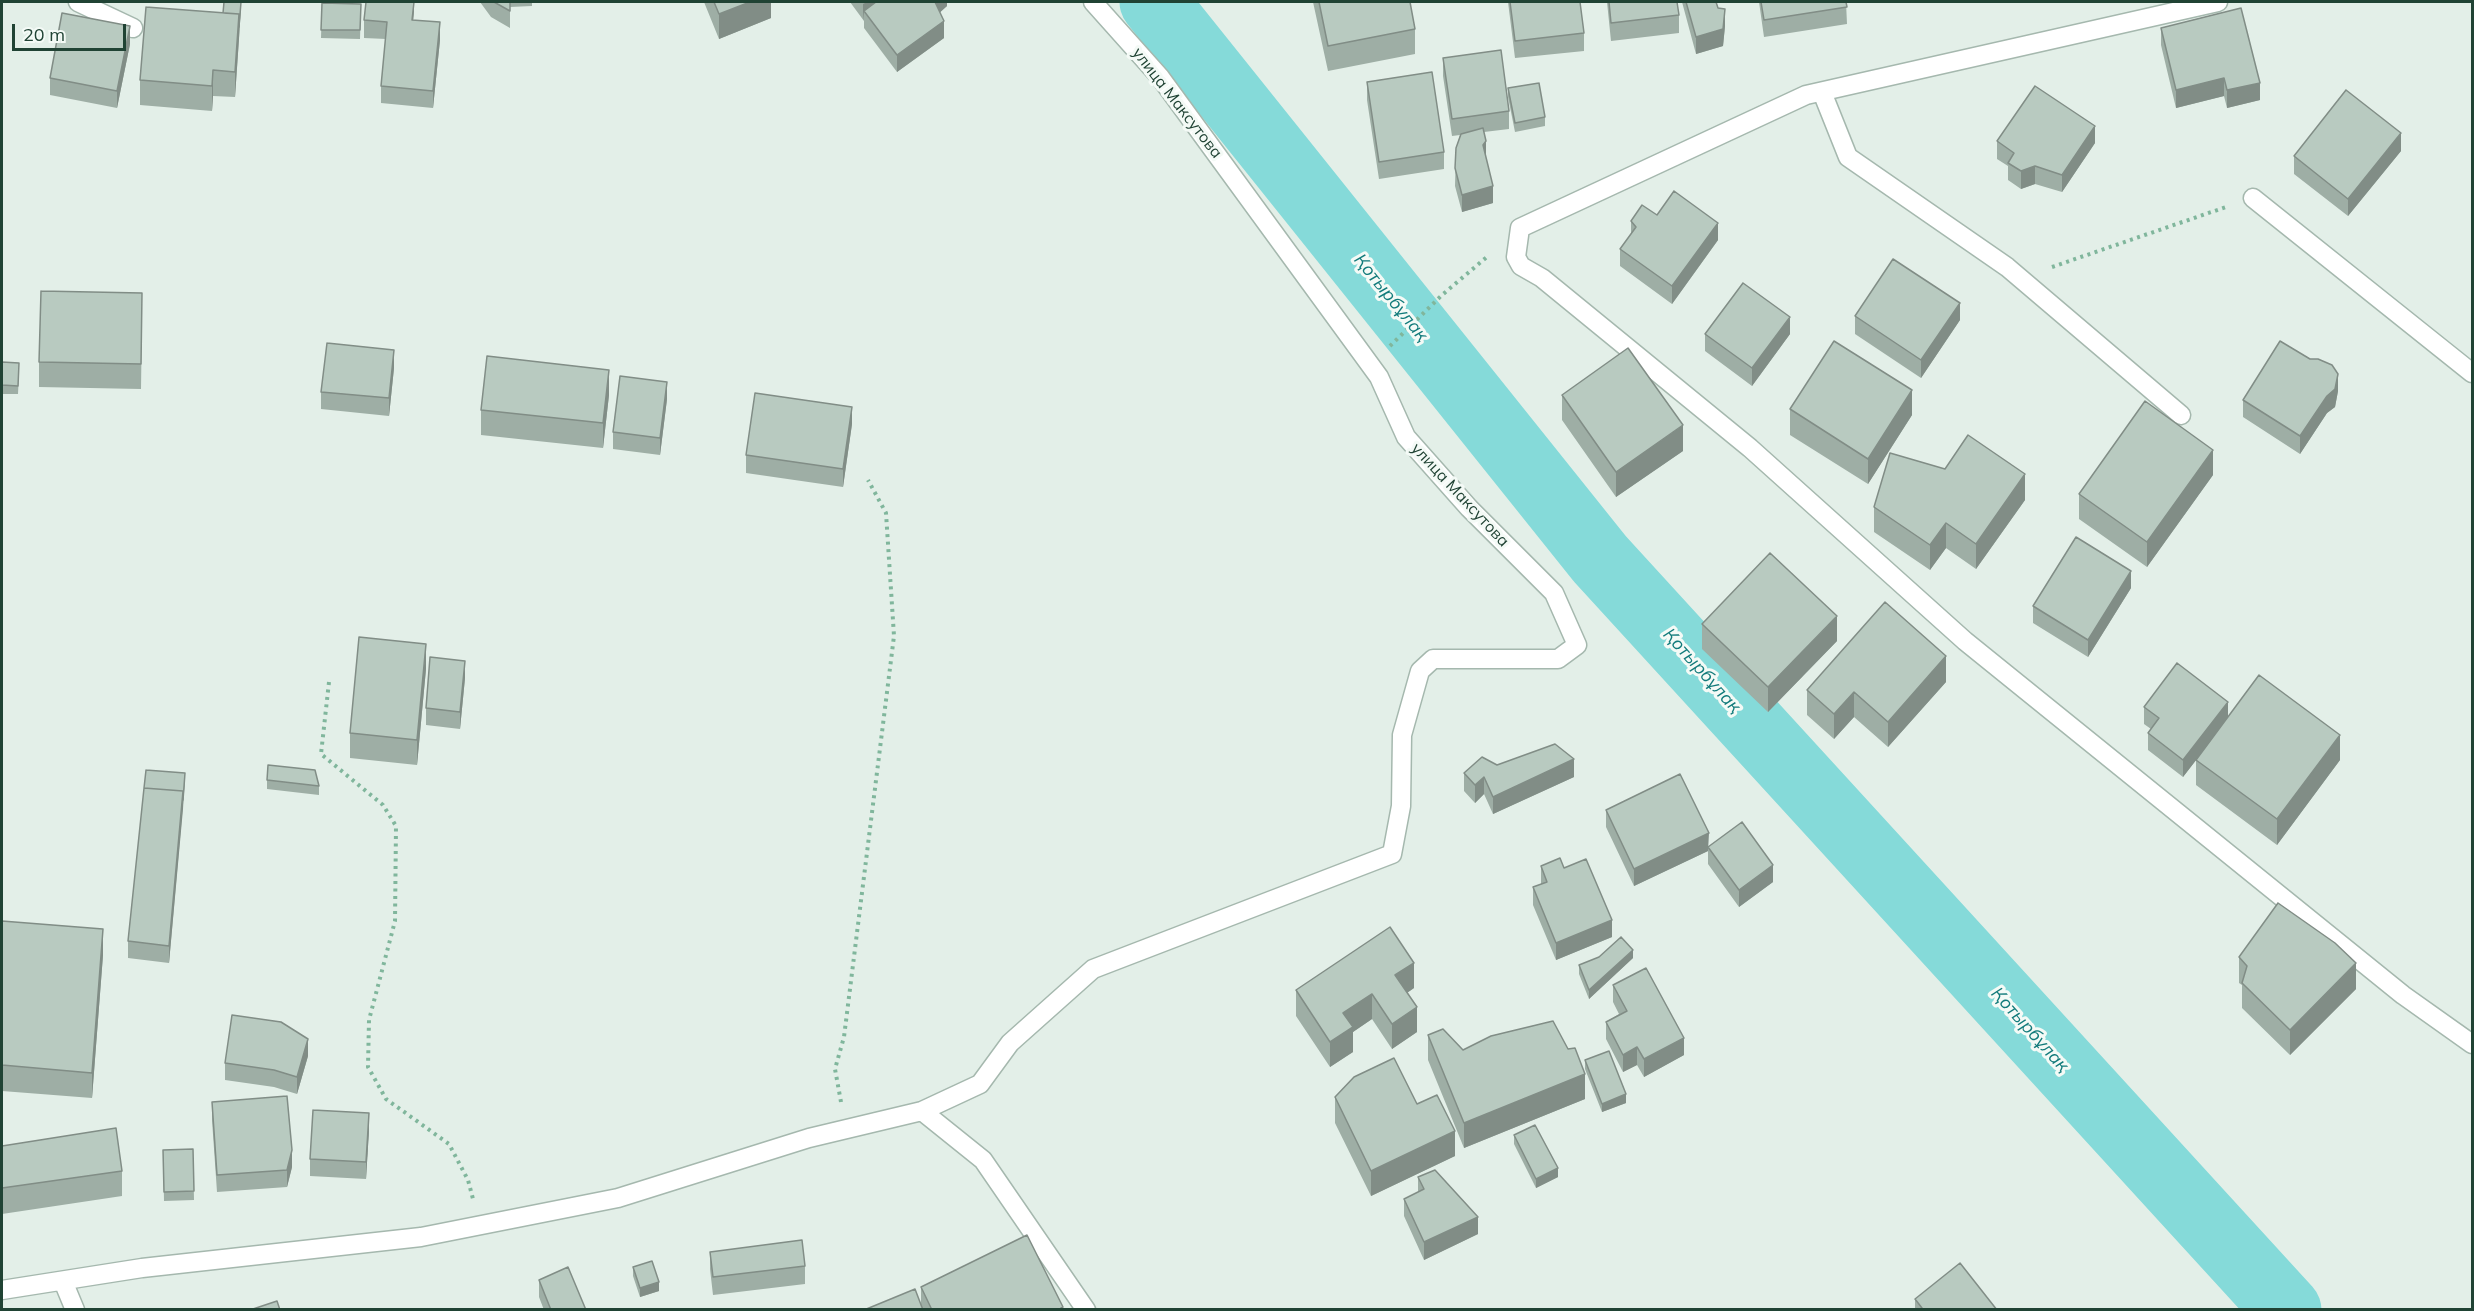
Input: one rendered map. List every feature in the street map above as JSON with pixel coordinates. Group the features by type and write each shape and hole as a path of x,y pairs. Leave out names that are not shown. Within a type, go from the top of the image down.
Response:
{"street":[{"path":"78,2 133,28"},
{"name":"улица Максутова","path":"922,1111 980,1084 1010,1043 1093,969 1392,854 1401,806 1402,735 1420,671 1433,659 1558,660 1577,645 1554,592 1469,508 1406,437 1379,377 1160,77 1093,2"},
{"path":"2218,2 1806,95 1520,228 1516,257 1521,266 1542,279 1750,448 1965,641 2403,995 2472,1044"},
{"path":"1822,92 1848,157 2007,267 2181,415"},
{"path":"2253,198 2472,373"},
{"path":"2,1290 142,1268 422,1237 618,1198 809,1138 922,1111 983,1160 1086,1310"},
{"path":"63,1281 75,1310"}],"path":[{"path":"2020,278 2253,198"},
{"path":"1388,348 1442,295 1520,228"},
{"path":"846,1129 835,1069 844,1036 894,636 886,513 868,480"},
{"path":"329,682 321,754 383,805 396,826 395,921 369,1020 368,1067 386,1099 449,1144 468,1180 480,1225"}],"building":[{"path":"224,2 241,2 239,27 239,14 223,13"},
{"path":"366,2 414,2 412,20 440,22 433,91 381,86 387,22 364,20"},
{"path":"494,2 510,2 510,11"},
{"path":"714,2 750,2 719,14"},
{"path":"876,2 935,2 944,21 897,55 864,11"},
{"path":"1319,2 1410,2 1415,29 1328,46"},
{"path":"1510,2 1580,2 1584,33 1515,41"},
{"path":"1609,2 1677,2 1679,15 1611,23"},
{"path":"1686,2 1716,2 1718,8 1725,9 1723,29 1696,37"},
{"path":"1761,2 1846,2 1847,7 1764,20"},
{"path":"322,3 361,4 360,30 321,30"},
{"path":"146,7 239,14 235,72 213,70 212,86 140,80"},
{"path":"2241,8 2260,83 2227,90 2224,78 2176,90 2161,28"},
{"path":"62,13 130,26 117,91 50,78"},
{"path":"1501,50 1509,111 1452,119 1443,58"},
{"path":"1432,72 1444,152 1379,162 1367,82"},
{"path":"1539,83 1545,117 1515,123 1508,88"},
{"path":"2035,86 2095,126 2062,175 2035,166 2021,171 2008,163 2014,153 1997,141"},
{"path":"2346,90 2401,133 2348,199 2294,156"},
{"path":"1483,128 1486,141 1483,145 1493,186 1462,195 1455,168 1456,148 1461,134"},
{"path":"1674,191 1718,223 1672,286 1620,249 1636,227 1631,221 1642,205 1657,215"},
{"path":"1893,259 1960,303 1921,360 1855,316"},
{"path":"1743,283 1790,317 1752,368 1705,334"},
{"path":"41,291 142,293 141,364 39,362"},
{"path":"1834,341 1912,390 1868,459 1790,409"},
{"path":"2280,341 2310,359 2318,359 2332,365 2338,374 2335,389 2327,396 2300,436 2243,400"},
{"path":"327,343 394,350 389,398 321,392"},
{"path":"1628,348 1683,425 1616,472 1562,395"},
{"path":"487,356 609,370 603,423 481,410"},
{"path":"2,362 19,363 18,386 2,385"},
{"path":"620,376 667,382 660,438 613,432"},
{"path":"755,393 852,407 843,469 746,455"},
{"path":"2145,401 2213,450 2147,542 2079,494"},
{"path":"1968,435 2025,474 1976,544 1946,523 1930,545 1874,507 1890,453 1945,469"},
{"path":"2076,537 2131,571 2088,640 2033,606"},
{"path":"1770,553 1837,616 1768,687 1702,624"},
{"path":"1885,602 1946,656 1888,722 1854,692 1834,714 1807,690"},
{"path":"359,637 426,644 417,740 350,733"},
{"path":"430,657 465,661 460,712 426,708"},
{"path":"2177,663 2228,702 2183,760 2148,733 2159,718 2144,707"},
{"path":"2259,675 2340,735 2277,819 2196,760"},
{"path":"1555,744 1574,759 1493,797 1484,777 1475,785 1464,773 1482,757 1497,765"},
{"path":"268,765 315,770 319,786 267,780"},
{"path":"146,770 185,773 183,800 183,791 144,788"},
{"path":"1680,774 1709,833 1634,869 1606,810"},
{"path":"144,788 183,791 169,946 128,941"},
{"path":"1742,822 1773,865 1739,890 1708,847"},
{"path":"1560,858 1564,868 1586,859 1612,920 1556,943 1533,887 1547,882 1541,866"},
{"path":"2278,903 2335,943 2356,963 2290,1030 2242,983 2247,966 2239,957"},
{"path":"2,921 103,929 92,1073 2,1065"},
{"path":"1390,927 1414,963 1395,975 1417,1007 1392,1024 1372,994 1343,1013 1353,1027 1330,1042 1296,990"},
{"path":"1621,937 1633,950 1589,990 1579,965 1599,957"},
{"path":"1646,968 1684,1038 1644,1059 1637,1047 1623,1055 1606,1022 1627,1011 1613,985"},
{"path":"232,1015 281,1022 308,1039 297,1077 274,1070 225,1063"},
{"path":"1553,1021 1568,1049 1575,1048 1585,1074 1464,1123 1428,1035 1443,1029 1463,1050 1491,1036"},
{"path":"1609,1051 1626,1094 1602,1104 1585,1060"},
{"path":"1394,1058 1417,1104 1437,1095 1455,1131 1371,1171 1335,1097 1354,1077"},
{"path":"287,1096 292,1150 287,1170 217,1175 212,1102"},
{"path":"313,1110 369,1113 366,1162 310,1159"},
{"path":"1535,1125 1558,1168 1536,1179 1514,1135"},
{"path":"116,1128 122,1171 2,1188 2,1146"},
{"path":"193,1149 194,1191 164,1192 163,1150"},
{"path":"1435,1170 1478,1217 1424,1242 1404,1199 1424,1189 1418,1177"},
{"path":"1027,1235 1063,1307 1058,1310 932,1310 921,1287"},
{"path":"802,1240 805,1266 713,1277 710,1252"},
{"path":"652,1261 659,1282 640,1288 633,1267"},
{"path":"1960,1263 1997,1310 1920,1310 1922,1308 1915,1299"},
{"path":"568,1267 586,1310 551,1310 539,1280"},
{"path":"915,1289 923,1310 864,1310"},
{"path":"277,1301 280,1310 250,1310"}],"waterway":[{"name":"Қотырбұлақ","path":"1154,2 1600,559 2287,1310"}]}
